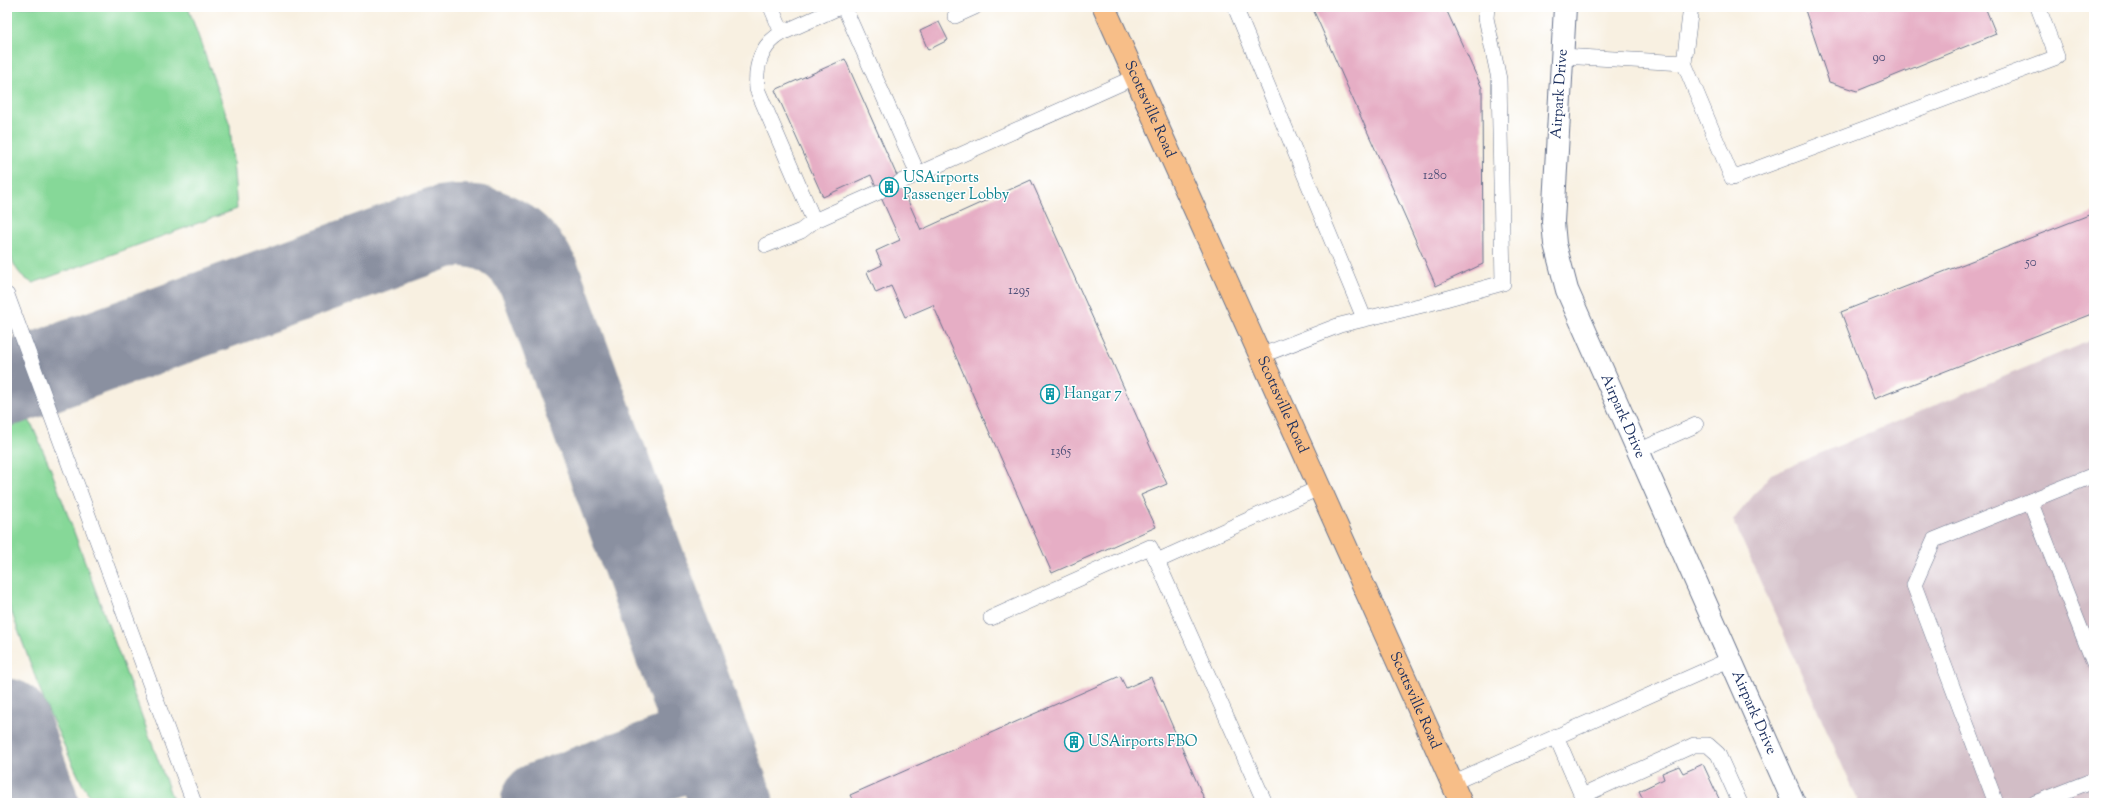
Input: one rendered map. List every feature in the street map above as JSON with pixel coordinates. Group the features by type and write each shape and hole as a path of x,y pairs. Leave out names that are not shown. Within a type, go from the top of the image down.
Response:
{"main road":[{"name":"Scottsville Road","path":"1104,7 1461,803"}],"street":[{"name":"Airpark Drive","path":"1565,7 1553,199 1555,244 1566,290 1732,659 1794,803"}],"lane":[{"path":"771,7 782,33"},
{"path":"814,221 756,89 756,71 761,55 770,42 782,33 840,7"},
{"path":"844,7 918,174"},
{"path":"955,16 975,7"},
{"path":"1235,7 1364,318"},
{"path":"1260,356 1340,324 1427,304 1503,283 1499,79 1486,18 1487,7"},
{"path":"1691,7 1684,62 1732,178 2057,56 2038,7"},
{"path":"1562,56 1684,62"},
{"path":"900,182 1135,77"},
{"path":"766,245 801,231 814,221 879,192"},
{"path":"7,295 194,803"},
{"path":"1638,451 1696,425"},
{"path":"1996,803 1914,585 1934,540 2094,475"},
{"path":"1157,561 1319,488"},
{"path":"2030,501 2094,663"},
{"path":"992,618 1150,547 1265,803"},
{"path":"1452,783 1732,659"},
{"path":"1556,736 1584,800 1694,745 1702,744 1708,745 1718,754 1740,803"},
{"path":"2036,803 2094,780"}],"shaded area":[{"path":"2094,339 2094,803 1859,803 1733,520 1771,474"}],"green space":[{"path":"7,7 188,7 230,125 237,209 33,283 27,280 16,268 7,246"},
{"path":"24,419 28,419 32,425 50,467 174,803 95,803 82,784 46,706 7,600 7,428"}],"building":[{"path":"1312,7 1445,7 1482,88 1483,264 1436,286"},
{"path":"1804,7 1985,7 1996,34 1857,91 1829,82"},
{"path":"939,22 948,40 928,50 920,31"},
{"name":"Hangar 7","path":"845,59 921,230 1031,180 1167,484 1141,495 1156,527 1052,573 933,305 905,317 891,286 876,293 867,272 882,265 876,251 900,240 871,175 823,197 775,90"},
{"path":"2094,213 2094,313 1874,399 1841,312"},
{"name":"USAirports FBO","path":"1120,676 1126,688 1151,677 1206,803 854,803 850,795"},
{"path":"1703,764 1721,803 1645,803 1639,791 1664,779 1662,773 1679,766 1683,773"}],"taxiway":[{"path":"7,385 439,228 471,226 500,236 513,244 524,254 541,282 732,803"},
{"path":"7,720 37,803"},
{"path":"542,803 708,742"}],"place":[{"name":"USAirports Passenger Lobby","path":"889,187"},
{"name":"Hangar 7","path":"1050,394"},
{"name":"USAirports FBO","path":"1074,742"}]}
